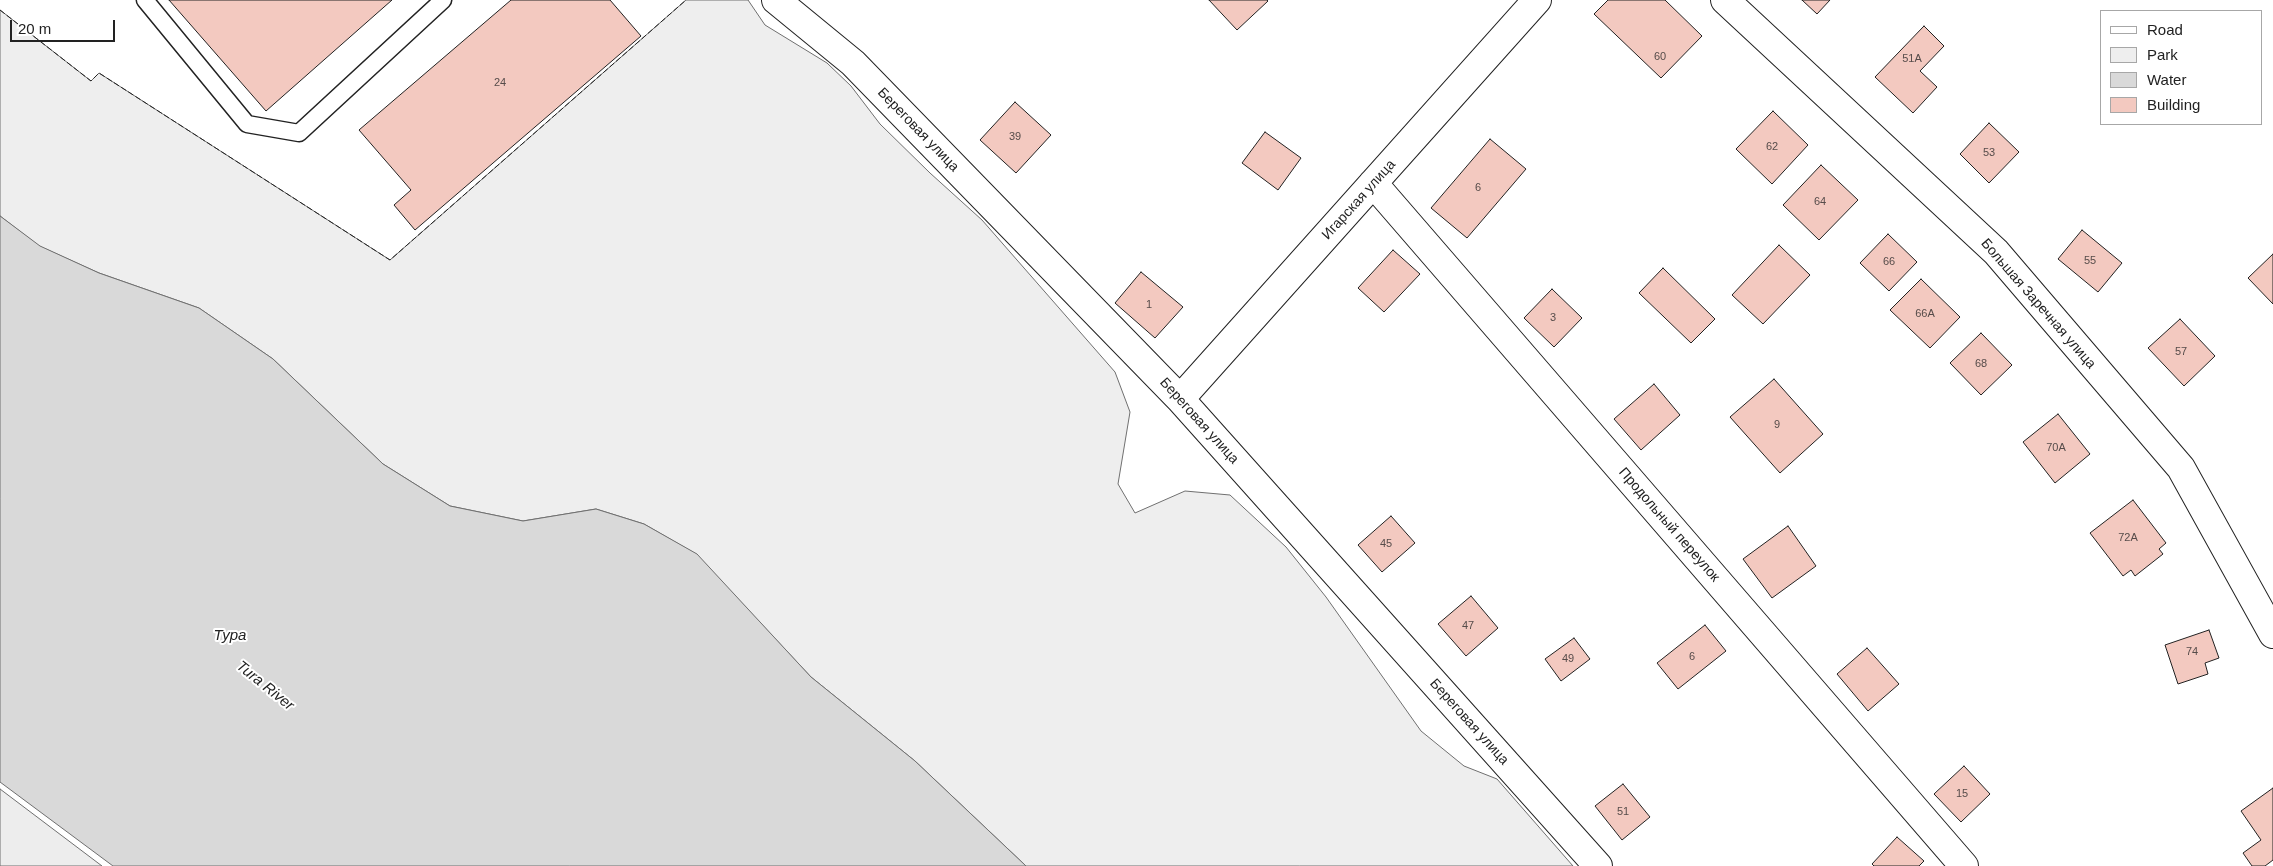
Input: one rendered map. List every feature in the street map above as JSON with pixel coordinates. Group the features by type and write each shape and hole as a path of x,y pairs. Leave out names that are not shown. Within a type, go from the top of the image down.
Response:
{"street":[{"name":"Береговая улица","path":"776,0 853,63 1180,399 1598,866"},
{"name":"Игарская улица","path":"1180,399 1537,0"},
{"name":"Большая Заречная улица","path":"1724,0 1996,252 2181,468 2273,634"},
{"name":"Продольный переулок","path":"1374,183 1964,866"}],"lane":[{"path":"145,0 247,124 299,133 444,0"}],"green space":[{"path":"686,0 748,0 765,25 827,63 851,86 880,124 982,220 1115,372 1130,412 1118,484 1135,513 1185,491 1230,495 1286,547 1326,597 1421,731 1464,766 1497,779 1573,866 1026,866 915,761 811,677 696,554 644,524 596,509 523,521 450,506 383,464 273,359 199,308 99,273 39,246 0,216 0,10 91,81 99,73 390,260"}],"shaded area":[{"path":"0,789 102,866 0,866"}],"water":[{"name":"Тура","path":"0,216 40,246 99,273 199,308 273,359 383,464 450,506 523,521 596,509 644,524 697,554 811,677 915,761 1026,866 113,866 0,782"}],"building":[{"path":"169,0 392,0 266,111"},
{"path":"511,0 610,0 641,36 415,230 394,205 411,190 359,130"},
{"path":"1209,0 1267,0 1268,1 1237,30"},
{"path":"1608,0 1665,0 1702,36 1661,78 1594,14"},
{"path":"1802,0 1830,0 1817,14"},
{"path":"1924,26 1944,46 1920,71 1937,87 1913,113 1875,77"},
{"path":"1015,102 1051,135 1016,173 980,140"},
{"path":"1773,111 1808,145 1772,184 1736,149"},
{"path":"1989,123 2019,152 1989,183 1960,154"},
{"path":"1265,132 1301,158 1278,190 1242,163"},
{"path":"1490,139 1526,169 1467,238 1431,208"},
{"path":"1821,165 1858,200 1819,240 1783,205"},
{"path":"2082,230 2122,263 2098,292 2058,259"},
{"path":"1888,234 1917,262 1889,291 1860,263"},
{"path":"1779,245 1810,275 1763,324 1732,295"},
{"path":"1393,250 1420,274 1384,312 1358,288"},
{"path":"2273,254 2273,304 2248,278"},
{"path":"1663,268 1715,319 1691,343 1639,293"},
{"path":"1141,272 1183,307 1155,338 1115,303"},
{"path":"1921,279 1960,317 1930,348 1890,310"},
{"path":"1552,289 1582,318 1554,347 1524,318"},
{"path":"2180,319 2215,356 2184,386 2148,348"},
{"path":"1981,333 2012,365 1981,395 1950,363"},
{"path":"1774,379 1823,434 1780,473 1730,417"},
{"path":"1654,384 1680,415 1641,450 1614,419"},
{"path":"2058,414 2090,454 2055,483 2023,442"},
{"path":"2133,500 2166,543 2159,549 2163,554 2135,576 2131,570 2123,576 2090,533"},
{"path":"1391,516 1415,543 1382,572 1358,545"},
{"path":"1788,526 1816,566 1772,598 1743,559"},
{"path":"1471,596 1498,628 1466,656 1438,624"},
{"path":"1705,625 1726,651 1678,689 1657,663"},
{"path":"2209,630 2219,658 2205,663 2208,674 2178,684 2165,645"},
{"path":"1574,638 1590,659 1561,681 1545,659"},
{"path":"1867,648 1899,684 1868,711 1837,674"},
{"path":"1964,766 1990,794 1961,822 1934,794"},
{"path":"1623,784 1650,817 1622,840 1595,806"},
{"path":"2273,788 2273,860 2265,866 2252,866 2243,853 2261,840 2241,811"},
{"path":"1897,837 1924,861 1919,866 1874,866 1872,864"}],"fence":[{"path":"0,10 91,81 99,73 390,260 686,0"}],"water label":[{"name":"Tura River","path":"265,686"}]}
